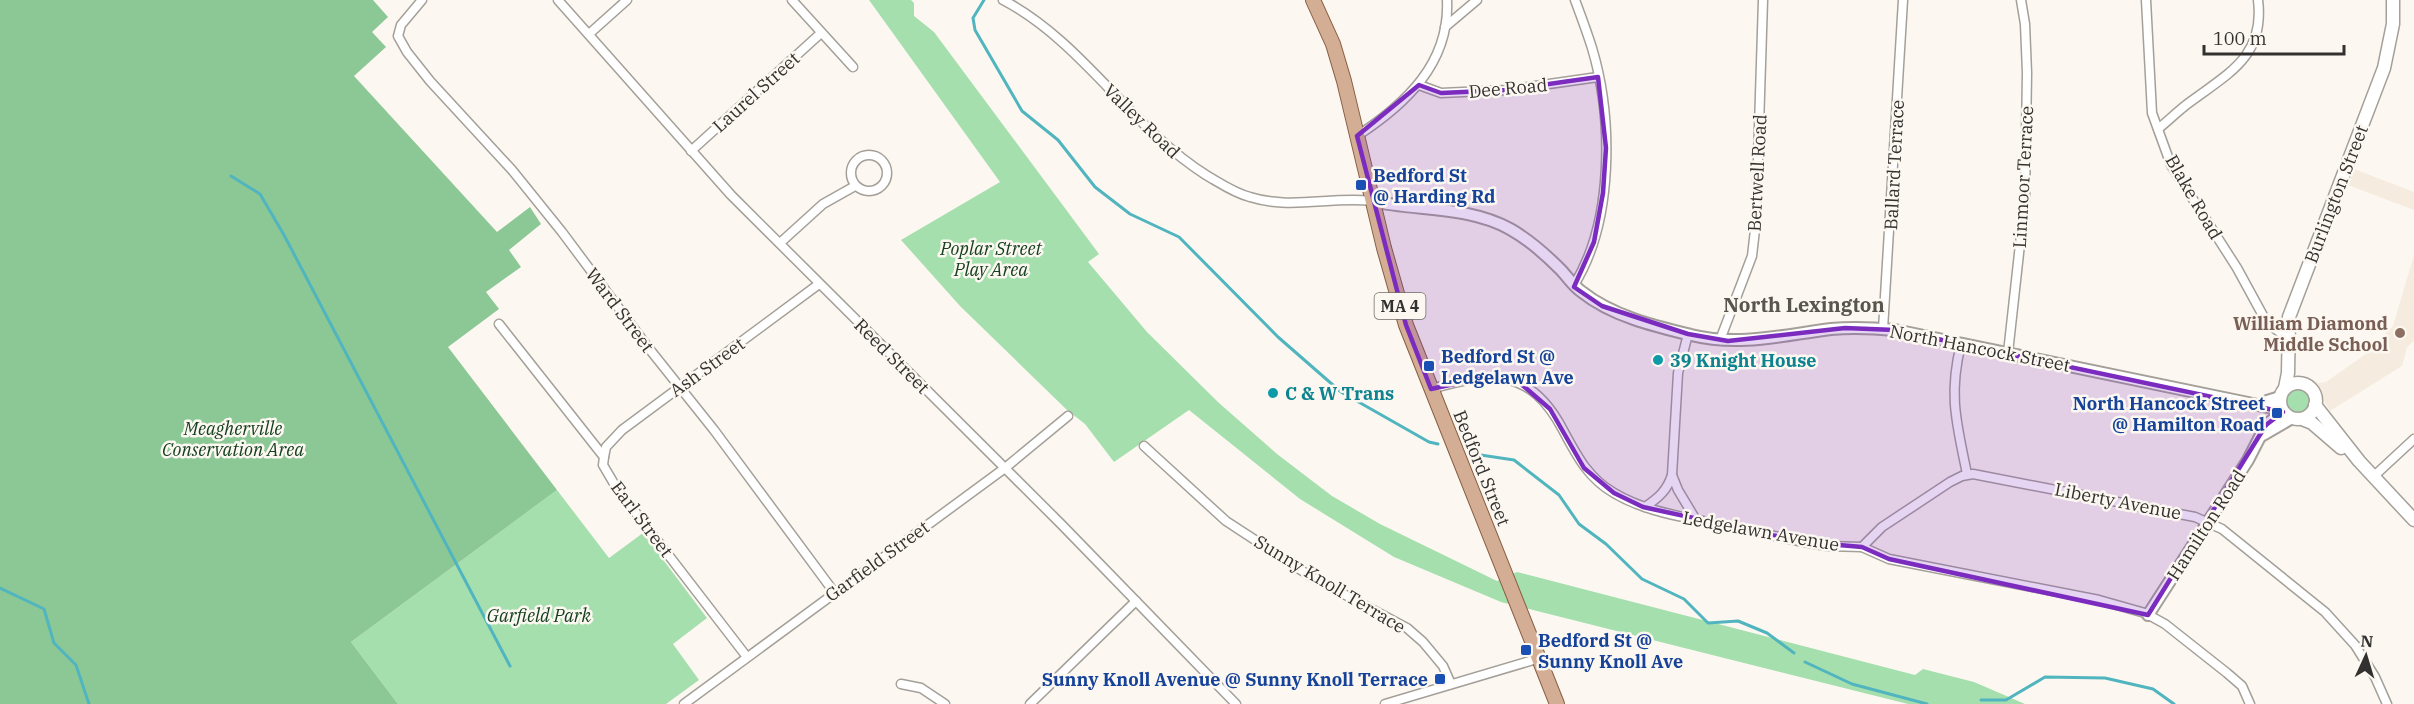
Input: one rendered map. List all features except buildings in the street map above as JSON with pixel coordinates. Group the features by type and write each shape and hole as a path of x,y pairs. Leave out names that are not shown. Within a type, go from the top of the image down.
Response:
{"main road":[{"name":"Bedford Street","path":"1313,0 1333,44 1395,290 1431,389 1557,704"},
{"name":"Burlington Street","path":"2287,407 2289,317 2384,68 2393,24 2393,0"},
{"path":"2288,338 2297,372 2302,383 2312,390 2315,405 2358,461 2414,520"},
{"path":"2287,407 2293,383 2302,383"},
{"path":"2287,407 2309,415 2315,405"},
{"path":"2287,407 2312,423 2358,461"}],"street":[{"name":"Ward Street","path":"422,0 401,25 398,36 407,52 430,81 512,170 554,223 680,386 834,592"},
{"name":"Reed Street","path":"558,0 731,195 1137,601 1236,704"},
{"path":"589,34 627,0"},
{"path":"792,0 854,67"},
{"name":"Valley Road","path":"1003,0 1035,19 1091,71 1166,147 1219,183 1251,198 1274,202 1298,204 1372,201"},
{"path":"1357,136 1381,120 1419,85 1435,60 1445,27 1447,0"},
{"path":"1445,27 1478,0"},
{"path":"1574,285 1594,242 1599,224 1606,148 1602,93 1592,49 1575,0"},
{"name":"Bertwell Road","path":"1720,340 1752,256 1756,221 1763,0"},
{"name":"Ballard Terrace","path":"1883,329 1903,0"},
{"name":"Linmoor Terrace","path":"2008,353 2025,199 2027,73 2025,24 2021,0"},
{"name":"Blake Road","path":"2146,0 2152,112 2172,165 2237,268 2267,323 2288,338"},
{"path":"2158,129 2190,102 2231,74 2249,53 2260,10 2258,0"},
{"name":"Laurel Street","path":"691,151 821,33"},
{"name":"Dee Road","path":"1419,85 1441,93 1498,91 1598,77"},
{"path":"780,243 823,204 855,186 872,189 883,184 888,175 885,163 869,155 858,159 851,175 855,186"},
{"name":"North Hancock Street","path":"1372,201 1463,213 1490,219 1511,229 1536,247 1574,285 1602,306 1688,334 1741,341 1839,328 1883,329 2263,405 2267,401 2287,407"},
{"name":"Ash Street","path":"604,457 606,447 622,430 819,284"},
{"name":"Earl Street","path":"499,324 604,457 603,465 616,487 747,657"},
{"path":"1645,507 1660,497 1668,487 1672,475 1678,373 1688,334"},
{"path":"1862,547 1882,527 1956,478 1967,474 1953,397 1953,380 1961,344"},
{"name":"Ledgelawn Avenue","path":"1431,389 1473,377 1492,376 1521,384 1538,396 1550,409 1584,468 1614,493 1645,507 1827,546 1862,547 1889,559 2098,600 2148,615 2165,624 2242,686 2250,704"},
{"name":"Hamilton Road","path":"2148,615 2263,435 2266,425 2287,407"},
{"name":"Garfield Street","path":"684,704 1005,468 1068,416"},
{"path":"2373,477 2414,439"},
{"name":"Sunny Knoll Terrace","path":"1144,446 1226,521 1310,576 1407,628 1423,642 1443,666 1451,684"},
{"name":"Liberty Avenue","path":"1967,474 1983,474 2168,510 2209,521 2325,612 2360,652 2387,704"},
{"path":"1672,475 1678,490 1696,519"},
{"path":"1030,704 1137,601"},
{"path":"1385,704 1540,658"},
{"path":"901,684 921,688 945,704"}],"highlighted area":[{"path":"1598,77 1606,148 1603,193 1594,242 1574,287 1602,306 1688,334 1728,341 1845,328 1895,330 2283,412 2266,425 2148,615 1889,559 1862,547 1804,542 1643,507 1614,493 1584,468 1550,409 1521,384 1492,376 1431,389 1406,325 1357,136 1419,85 1441,93 1507,90"}],"shaded area":[{"path":"2354,169 2414,192 2414,210 2348,185"},
{"name":"William Diamond Middle School","path":"2414,255 2414,341 2407,347 2402,366 2330,411 2311,378 2318,383 2326,382 2363,356 2393,326"}],"green space":[{"name":"Meagherville Conservation Area","path":"0,0 373,0 388,17 372,32 386,47 354,76 497,232 530,207 541,224 509,250 521,267 486,292 499,309 448,347 557,490 351,642 398,704 0,704"},
{"name":"Poplar Street Play Area","path":"869,0 911,0 914,3 914,16 934,32 1099,254 1088,262 1147,332 1219,403 1277,454 1332,496 1380,524 1497,581 1517,572 1915,675 1923,669 1974,682 2025,704 1908,704 1501,602 1394,557 1300,499 1189,410 1114,462 1085,424 1067,410 960,306 901,240 1000,182"},
{"path":"2297,389 2305,393 2309,401 2305,409 2297,413 2289,409 2285,401 2289,393"},
{"name":"Garfield Park","path":"557,490 609,558 643,533 707,618 673,644 699,680 666,704 398,704 351,642"}],"waterway":[{"path":"984,0 973,18 975,30 1022,111 1058,140 1095,187 1130,214 1179,237 1278,337 1341,392 1429,442 1438,444"},
{"path":"231,176 260,194 284,235 510,666"},
{"path":"1474,454 1514,460 1559,495 1579,524 1606,544 1642,579 1684,599 1708,623 1738,621 1767,633 1794,653"},
{"path":"0,588 44,609 54,643 76,665 89,704"},
{"path":"1805,662 1852,684 1927,704"},
{"path":"1981,700 2006,700 2045,677 2105,678 2153,689 2174,704"}],"place":[{"name":"Bedford St @ Harding Rd","path":"1361,185"},
{"name":"William Diamond Middle School","path":"2400,333"},
{"name":"39 Knight House","path":"1658,360"},
{"name":"Bedford St @ Ledgelawn Ave","path":"1429,366"},
{"name":"C & W Trans","path":"1273,393"},
{"name":"North Hancock Street @ Hamilton Road","path":"2277,413"},
{"name":"Bedford St @ Sunny Knoll Ave","path":"1526,650"},
{"name":"Sunny Knoll Avenue @ Sunny Knoll Terrace","path":"1440,679"}],"district":[{"name":"North Lexington","path":"1804,304"}]}
